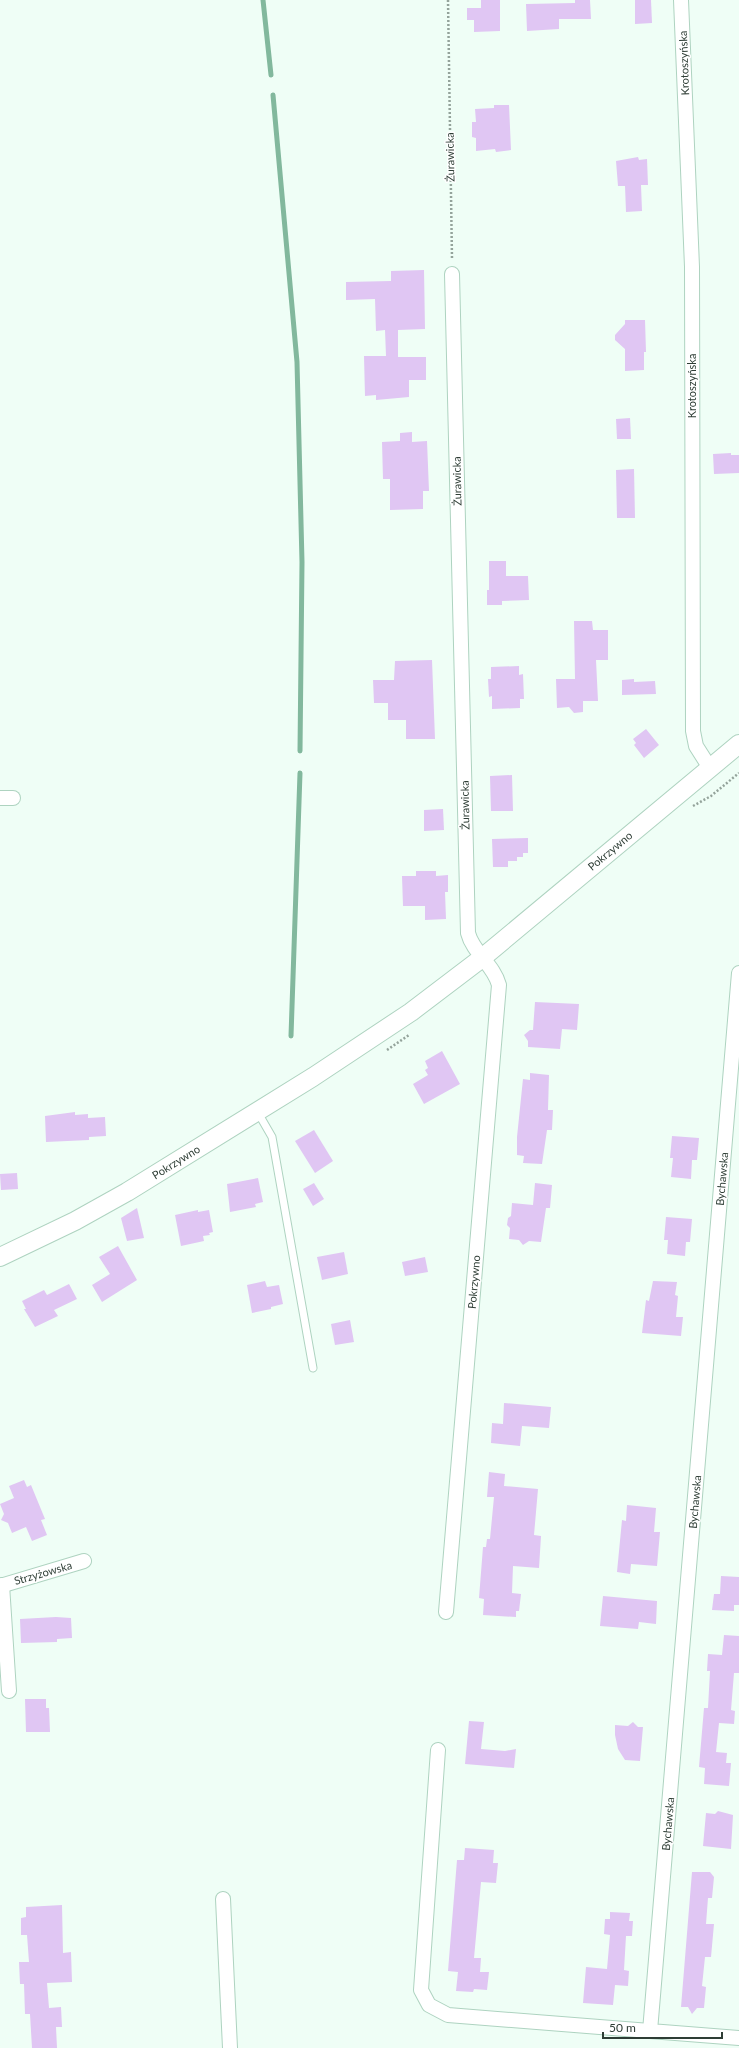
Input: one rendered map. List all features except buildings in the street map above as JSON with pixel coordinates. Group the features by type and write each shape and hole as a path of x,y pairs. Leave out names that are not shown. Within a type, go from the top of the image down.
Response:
{"street":[{"name":"Krotoszyńska","path":"681,0 692,267 693,731 696,746 710,768"},
{"name":"Żurawicka","path":"452,274 468,933 470,942 482,958"},
{"name":"Pokrzywno","path":"0,1257 103,1206 257,1111 387,1028 437,993 482,958 739,744"},
{"name":"Pokrzywno","path":"446,1612 499,985 497,978 482,958"},
{"name":"Bychawska","path":"650,2031 739,972"},
{"name":"Strzyżowska","path":"9,1691 1,1586 84,1561"},
{"path":"438,1750 421,1990 429,2005 448,2015 739,2038"},
{"path":"223,1899 230,2048"}],"lane":[{"path":"257,1111 272,1137 313,1368"}],"path":[{"name":"Żurawicka","path":"448,0 452,274"}],"waterway":[{"path":"263,0 271,75"},
{"path":"273,95 297,362 302,562 300,751"},
{"path":"291,1036 300,773"}]}
